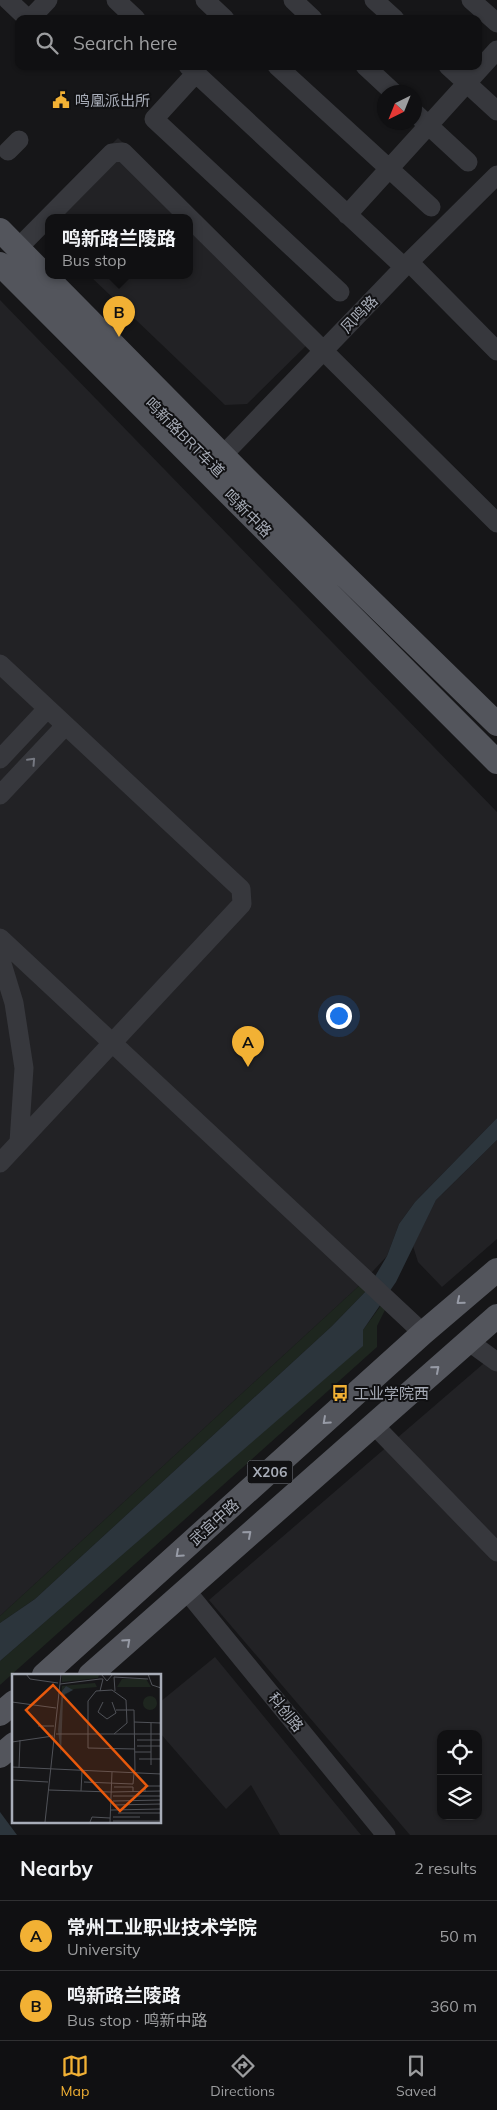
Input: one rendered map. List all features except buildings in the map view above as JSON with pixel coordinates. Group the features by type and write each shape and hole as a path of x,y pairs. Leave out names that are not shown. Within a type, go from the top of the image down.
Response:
{"main road":[{"name":"鸣新中路","path":"0,230 6,248 223,455 497,724"},
{"name":"鸣新中路","path":"0,264 497,762"},
{"name":"武宜中路","path":"45,1674 423,1333 497,1270"},
{"name":"武宜中路","path":"91,1674 497,1316"},
{"path":"0,1714 12,1704"},
{"path":"0,1756 12,1746"}],"street":[{"path":"8,0 25,15"},
{"path":"33,15 48,0"},
{"path":"205,0 221,15"},
{"path":"374,0 391,15"},
{"path":"471,0 497,23"},
{"path":"482,66 497,50"},
{"path":"340,292 154,119 192,70 348,215 406,264 497,351"},
{"path":"281,70 431,207"},
{"path":"369,70 385,85"},
{"path":"452,70 497,111"},
{"path":"348,215 479,70"},
{"path":"422,119 468,162"},
{"path":"6,248 112,153 123,152 186,214"},
{"name":"凤鸣路","path":"223,455 406,264 497,176"},
{"path":"193,221 497,523"},
{"name":"鸣新路BRT车道","path":"6,248 248,486 497,737"},
{"name":"鸣新路BRT车道","path":"6,248 497,749"},
{"path":"0,664 241,890 242,904 0,1163"},
{"path":"0,759 47,708"},
{"path":"0,795 65,726"},
{"path":"0,938 370,1281 423,1333"},
{"path":"0,957 14,1003 24,1068 19,1142"},
{"path":"468,1341 497,1362"},
{"path":"373,1424 497,1552"},
{"name":"科创路","path":"185,1590 386,1835"}],"shaded area":[{"path":"118,138 317,335 247,404 225,405 93,279 193,279 193,214 45,214 45,232 33,221"},
{"path":"0,300 497,812 497,1118 415,1202 399,1224 387,1256 360,1285 0,1616"},
{"path":"497,1118 497,1140 436,1200 396,1282 363,1330 363,1346 0,1661 0,1623 35,1599 332,1326 367,1290 387,1256 399,1224 415,1202"},
{"path":"497,1140 497,1239 442,1287 418,1262 413,1246 436,1200"},
{"path":"360,1285 367,1290 332,1326 35,1599 0,1623 0,1616"},
{"path":"382,1304 386,1308 377,1326 377,1347 0,1685 0,1661 362,1346 363,1330"},
{"path":"497,1352 497,1835 410,1835 209,1600"},
{"path":"215,1657 361,1835 280,1835 251,1785 226,1809 161,1734 161,1701"},
{"path":"0,1812 17,1835 0,1835"}],"place":[{"name":"鸣凰派出所","path":"61,100"},
{"name":"鸣新路兰陵路","path":"119,337"},
{"name":"常州工业职业技术学院","path":"248,1067"},
{"name":"工业学院西","path":"340,1393"}]}
